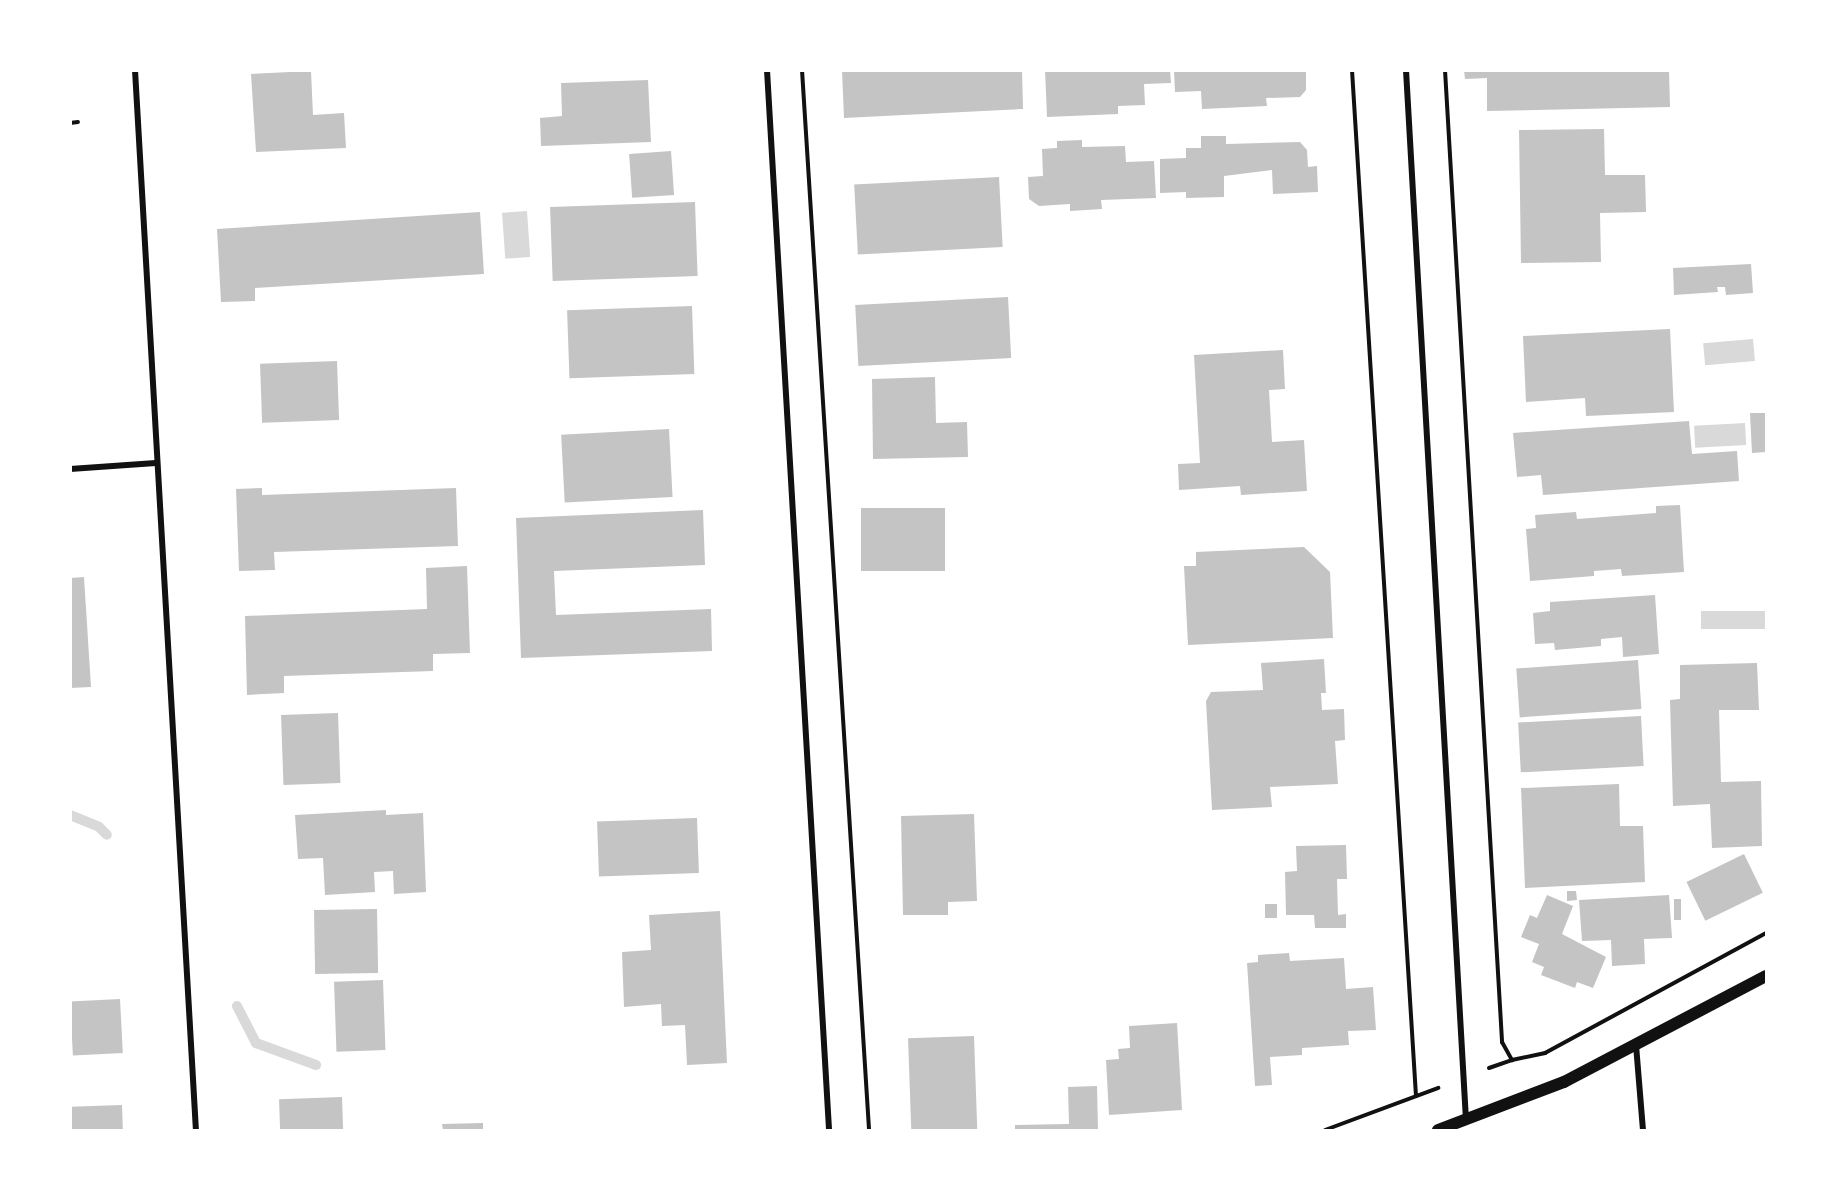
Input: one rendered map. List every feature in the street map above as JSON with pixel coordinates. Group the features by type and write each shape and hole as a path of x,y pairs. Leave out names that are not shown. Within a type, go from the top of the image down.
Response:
{"main road":[{"path":"1438,1131 1564,1082 1767,976"}],"street":[{"path":"135,70 196,1131"},
{"path":"766,70 829,1131"},
{"path":"1406,70 1466,1120"},
{"path":"70,469 156,463"},
{"path":"1636,1045 1643,1131"}],"path":[{"path":"802,70 869,1131"},
{"path":"1352,70 1416,1096"},
{"path":"1445,70 1502,1042 1512,1060"},
{"path":"70,123 78,122"},
{"path":"1489,1068 1545,1053 1767,933"},
{"path":"1325,1131 1438,1088"}],"shaded area":[{"path":"527,211 530,257 505,259 502,213"},
{"path":"1753,339 1755,361 1705,365 1703,343"},
{"path":"1745,423 1746,445 1695,448 1694,426"},
{"path":"1701,611 1766,611 1766,629 1701,629"}],"building":[{"path":"842,70 1022,70 1023,109 844,118"},
{"path":"1045,70 1170,70 1171,83 1144,84 1145,105 1118,106 1118,114 1047,117"},
{"path":"1174,70 1306,70 1306,90 1300,97 1266,98 1267,106 1202,109 1201,91 1175,92"},
{"path":"1464,70 1669,70 1670,107 1487,111 1487,78 1465,79"},
{"path":"311,71 313,115 344,113 346,148 256,152 251,74"},
{"path":"648,80 651,142 541,146 540,118 562,116 561,83"},
{"path":"1604,129 1605,175 1645,175 1646,212 1600,213 1601,262 1521,263 1519,130"},
{"path":"1201,136 1226,136 1226,144 1300,142 1307,150 1308,167 1317,166 1318,192 1273,194 1272,170 1224,176 1224,197 1186,198 1186,192 1160,193 1160,159 1186,158 1186,148 1201,148"},
{"path":"1082,140 1082,147 1125,146 1126,162 1154,161 1156,198 1101,200 1102,209 1070,211 1070,204 1039,206 1029,199 1028,177 1043,176 1042,149 1057,148 1057,141"},
{"path":"671,151 674,195 632,198 629,154"},
{"path":"999,177 1003,247 858,254 854,185"},
{"path":"695,202 698,276 553,281 550,207"},
{"path":"480,212 484,274 255,288 255,301 221,302 217,229"},
{"path":"1751,264 1753,293 1726,295 1725,287 1717,287 1718,292 1674,295 1673,268"},
{"path":"1008,297 1011,358 858,366 855,305"},
{"path":"692,306 694,374 569,378 567,310"},
{"path":"1670,329 1674,412 1586,416 1585,398 1526,402 1523,336"},
{"path":"1283,350 1285,389 1269,390 1272,442 1304,440 1307,491 1241,495 1240,486 1179,490 1178,464 1200,463 1194,355"},
{"path":"337,361 339,420 262,423 260,364"},
{"path":"935,377 936,423 967,422 968,457 873,459 872,379"},
{"path":"1750,413 1766,413 1766,452 1752,453"},
{"path":"1689,421 1692,454 1737,451 1739,481 1543,495 1541,475 1517,477 1513,433"},
{"path":"669,429 673,497 565,503 561,435"},
{"path":"262,488 262,495 456,488 458,546 274,552 275,570 239,571 236,489"},
{"path":"1680,505 1684,572 1622,576 1621,569 1594,571 1594,576 1530,581 1526,529 1536,528 1535,515 1576,512 1577,519 1656,513 1656,506"},
{"path":"861,508 945,508 945,571 861,571"},
{"path":"703,510 705,565 554,571 556,615 711,609 712,651 521,658 516,518"},
{"path":"1304,547 1330,572 1333,638 1188,645 1184,566 1196,566 1196,552"},
{"path":"467,566 470,653 433,654 433,671 284,676 284,693 247,695 245,616 427,609 426,568"},
{"path":"84,577 91,687 70,688 70,578"},
{"path":"1655,595 1659,654 1623,657 1622,637 1601,639 1601,646 1555,650 1554,643 1535,644 1533,613 1550,611 1550,602"},
{"path":"1324,659 1326,693 1321,693 1322,710 1344,709 1345,740 1335,741 1338,784 1270,787 1272,807 1212,810 1206,701 1211,692 1263,690 1261,663"},
{"path":"1638,660 1641,709 1520,717 1516,669"},
{"path":"1757,663 1759,710 1719,710 1721,782 1761,781 1762,846 1712,848 1710,804 1673,806 1670,700 1680,699 1680,665"},
{"path":"338,713 340,783 283,785 281,715"},
{"path":"1641,716 1644,766 1521,772 1518,722"},
{"path":"1619,784 1620,826 1643,826 1645,882 1525,888 1521,788"},
{"path":"386,810 386,815 423,813 426,892 394,894 393,871 374,872 375,892 325,895 323,858 298,859 295,815"},
{"path":"974,814 977,901 948,902 948,915 903,915 901,816"},
{"path":"697,818 699,873 599,876 597,821"},
{"path":"1346,845 1347,879 1337,879 1338,915 1346,914 1346,928 1315,928 1314,915 1286,915 1285,872 1297,871 1296,846"},
{"path":"1744,854 1763,893 1705,921 1686,882"},
{"path":"1567,891 1576,891 1577,900 1567,901"},
{"path":"1547,895 1573,906 1562,934 1606,957 1593,988 1577,982 1575,988 1541,975 1544,967 1532,962 1539,944 1521,937 1530,915 1537,918"},
{"path":"1669,895 1672,938 1644,939 1645,964 1612,966 1611,940 1582,941 1579,900"},
{"path":"1674,899 1681,899 1681,920 1674,920"},
{"path":"1265,904 1277,904 1277,918 1265,918"},
{"path":"377,909 378,973 315,974 314,910"},
{"path":"720,911 727,1063 687,1065 685,1025 662,1026 661,1004 624,1007 622,952 651,950 649,915"},
{"path":"1289,953 1290,961 1344,958 1346,989 1373,987 1376,1030 1348,1031 1349,1045 1302,1048 1302,1055 1270,1057 1272,1085 1255,1086 1247,963 1258,962 1258,955"},
{"path":"383,980 385,1050 336,1052 334,982"},
{"path":"120,999 123,1053 73,1056 70,1002"},
{"path":"1177,1023 1182,1110 1109,1115 1106,1060 1119,1059 1118,1049 1130,1048 1129,1026"},
{"path":"974,1036 977,1130 911,1130 908,1038"},
{"path":"1097,1086 1098,1130 1015,1130 1015,1125 1069,1124 1068,1087"},
{"path":"342,1097 343,1130 280,1130 279,1099"},
{"path":"122,1105 123,1130 71,1130 70,1107"},
{"path":"483,1123 483,1130 443,1130 442,1124"}],"waterway":[{"path":"70,815 99,827 107,835"},
{"path":"237,1006 256,1043 316,1065"}]}
